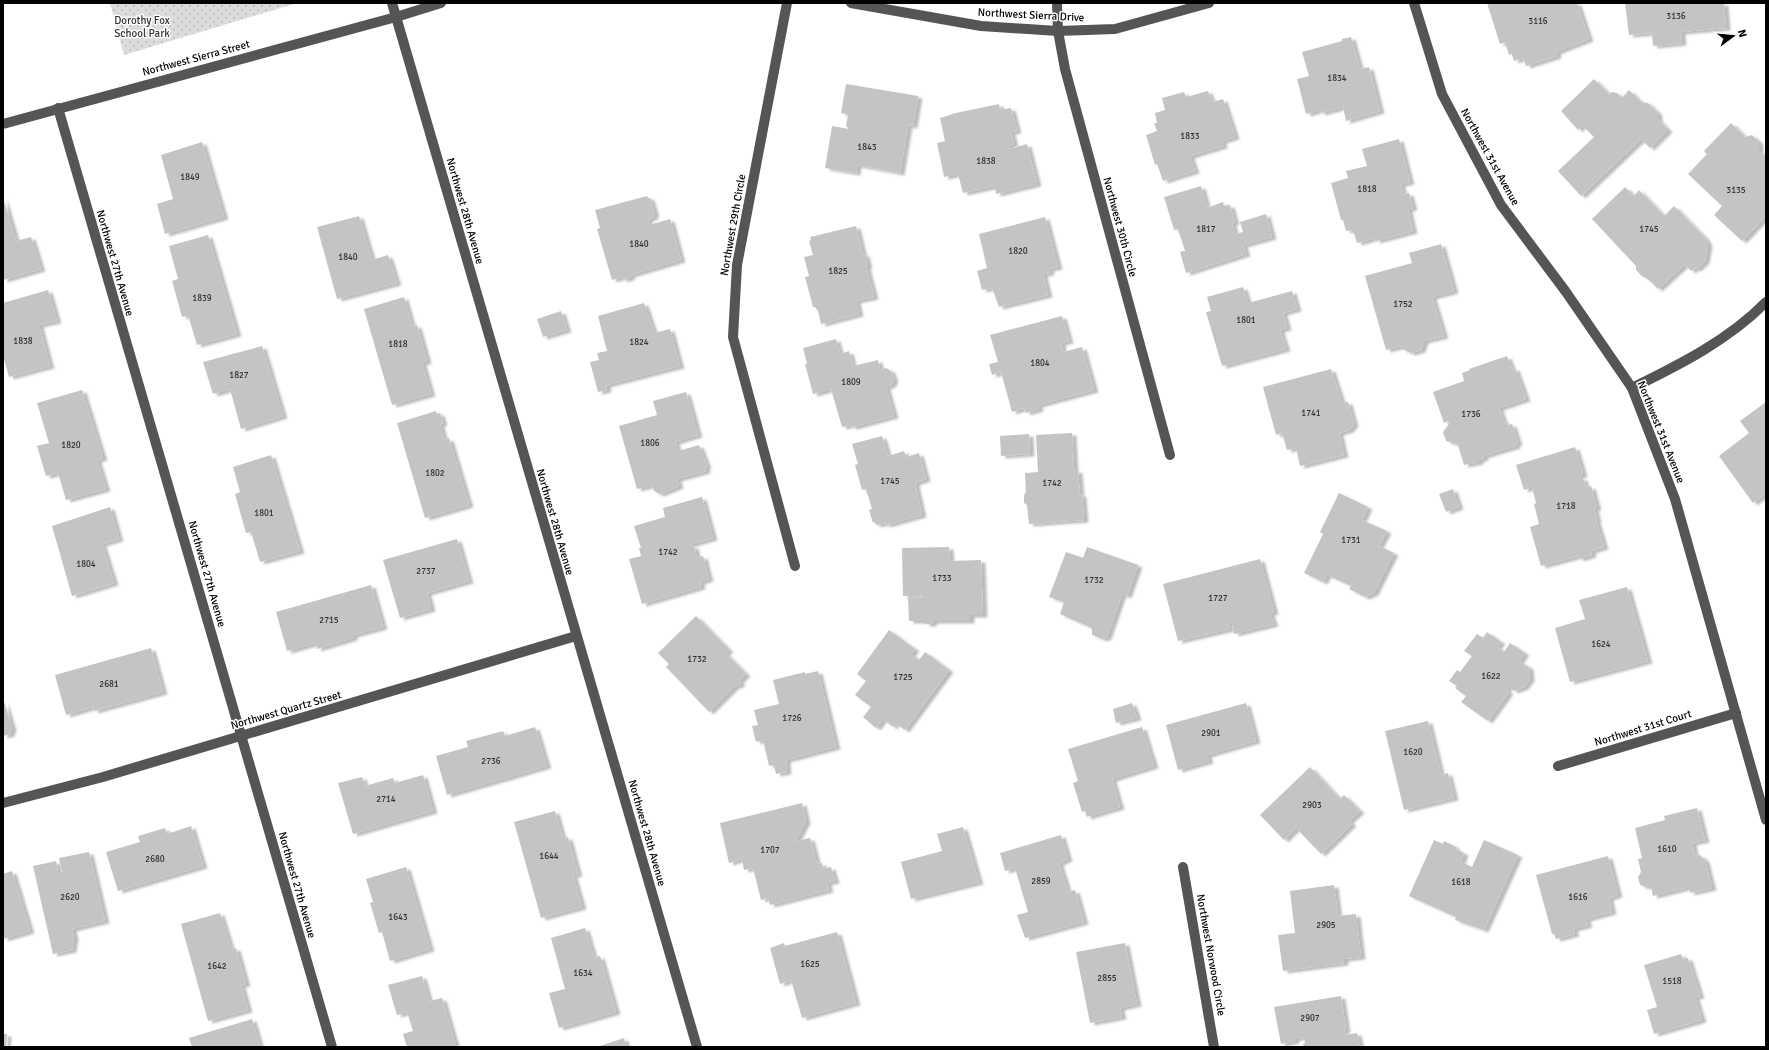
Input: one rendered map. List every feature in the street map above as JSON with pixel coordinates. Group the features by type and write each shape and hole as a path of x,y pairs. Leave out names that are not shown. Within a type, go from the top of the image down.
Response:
{"street":[{"name":"Northwest 28th Avenue","path":"392,3 697,1047"},
{"path":"396,17 441,3"},
{"name":"Northwest 29th Circle","path":"787,3 737,265 732,338 795,566"},
{"name":"Northwest Sierra Drive","path":"851,3 981,26 1058,31 1115,29 1209,3"},
{"name":"Northwest 30th Circle","path":"1057,3 1058,31 1065,69 1170,455"},
{"name":"Northwest 31st Avenue","path":"1414,3 1442,94 1501,205 1566,292 1632,388 1675,499 1766,820"},
{"name":"Northwest Sierra Street","path":"3,124 396,17"},
{"name":"Northwest 27th Avenue","path":"58,108 332,1047"},
{"path":"1632,388 1687,361 1752,317 1766,302"},
{"name":"Northwest Quartz Street","path":"3,804 103,777 576,636"},
{"name":"Northwest 31st Court","path":"1558,766 1736,713"},
{"name":"Northwest Norwood Circle","path":"1183,867 1214,1047"}],"green space":[{"name":"Dorothy Fox School Park","path":"110,3 297,3 124,55"}],"building":[{"path":"1487,3 1577,3 1589,39 1556,52 1557,56 1526,66 1523,58 1514,61 1512,54 1509,55 1505,42 1500,44"},
{"path":"1625,3 1724,3 1726,28 1681,32 1682,43 1653,46 1652,33 1629,35"},
{"path":"1351,37 1360,69 1369,67 1380,111 1346,121 1343,107 1321,113 1320,110 1306,114 1297,79 1309,76 1302,52"},
{"path":"1594,79 1609,94 1612,92 1617,93 1622,98 1629,90 1641,102 1648,103 1658,113 1658,119 1668,130 1650,148 1641,139 1581,196 1558,171 1594,137 1582,125 1578,130 1561,111"},
{"path":"846,84 918,96 913,126 908,125 900,173 857,165 856,173 825,168 832,126 849,129 846,126 848,115 841,113"},
{"path":"1208,91 1212,102 1223,99 1235,137 1222,141 1223,146 1190,156 1195,171 1163,181 1157,164 1155,165 1146,135 1157,131 1154,123 1157,123 1155,113 1165,110 1162,98 1184,92 1186,97"},
{"path":"999,104 1000,110 1011,108 1017,131 1011,132 1014,144 1008,146 1009,149 1027,144 1037,184 996,194 995,186 963,193 958,174 944,177 937,143 945,141 940,118"},
{"path":"1731,123 1745,137 1752,135 1759,142 1759,151 1766,157 1766,216 1742,241 1714,215 1722,206 1688,174 1707,154 1704,151"},
{"path":"1399,139 1410,182 1401,184 1403,194 1409,193 1413,208 1408,209 1413,231 1376,241 1375,238 1357,243 1353,230 1346,231 1343,220 1341,220 1331,183 1348,178 1346,171 1367,166 1362,149"},
{"path":"202,142 224,217 165,234 157,204 173,199 161,155"},
{"path":"1201,186 1207,208 1223,202 1224,206 1230,205 1235,222 1232,223 1235,234 1243,232 1240,222 1266,214 1272,237 1243,245 1246,254 1186,273 1180,252 1185,251 1178,229 1174,230 1164,197"},
{"path":"1625,187 1634,196 1639,190 1664,216 1674,206 1706,239 1708,245 1705,261 1697,269 1695,268 1691,271 1685,264 1658,289 1636,270 1636,266 1592,219"},
{"path":"647,196 650,198 655,214 653,214 654,217 648,219 649,225 670,219 681,260 630,275 631,277 623,280 622,277 612,280 597,229 600,228 595,210"},
{"path":"3,197 16,241 31,237 41,269 3,280"},
{"path":"359,216 372,260 388,255 397,283 337,299 317,227"},
{"path":"1045,217 1058,267 1049,269 1050,273 1043,274 1048,295 999,307 992,288 982,290 977,271 987,268 979,234"},
{"path":"856,226 863,255 865,254 868,266 866,266 874,297 856,301 859,314 821,324 818,311 815,307 813,307 805,277 809,276 804,257 813,255 809,241 811,240 810,237"},
{"path":"208,235 237,334 197,345 188,315 182,317 172,281 178,279 169,246"},
{"path":"1441,244 1454,291 1432,297 1444,336 1424,341 1421,350 1411,353 1402,349 1402,346 1386,350 1365,276 1412,263 1409,253"},
{"path":"1243,287 1248,303 1292,291 1297,309 1283,313 1287,328 1280,330 1286,349 1222,366 1206,312 1211,311 1207,297"},
{"path":"48,290 57,321 39,325 50,366 9,377 3,356 3,303"},
{"path":"404,297 412,326 417,325 427,361 422,363 431,394 392,405 364,309"},
{"path":"644,303 654,333 670,329 680,366 606,385 607,390 598,392 590,362 599,360 597,353 607,351 598,316"},
{"path":"561,311 567,330 543,337 537,319"},
{"path":"1062,316 1069,341 1061,343 1063,352 1082,347 1094,390 1038,405 1039,409 1026,413 1024,408 1012,412 1001,372 992,375 989,364 998,362 990,335"},
{"path":"836,339 840,354 849,351 853,366 878,360 880,370 886,368 891,371 894,380 891,385 886,387 894,416 853,427 850,425 842,427 831,389 813,394 805,364 807,364 803,348"},
{"path":"262,346 283,416 241,429 230,389 213,394 203,362"},
{"path":"1507,356 1512,369 1515,368 1526,399 1499,408 1504,423 1508,422 1508,425 1512,424 1518,443 1515,444 1516,446 1483,456 1484,458 1479,460 1479,462 1464,465 1457,442 1453,443 1446,441 1443,432 1449,424 1448,421 1444,423 1433,392 1464,381 1462,373 1470,370 1469,369"},
{"path":"1331,369 1342,403 1348,402 1354,424 1349,430 1339,433 1344,455 1300,466 1296,448 1287,450 1282,433 1276,435 1263,387"},
{"path":"82,390 103,458 97,460 106,489 66,500 58,473 46,476 37,446 49,443 37,403"},
{"path":"686,392 698,435 675,442 678,451 699,445 707,466 705,467 706,471 677,479 679,486 660,494 654,491 652,485 637,489 619,426 657,415 653,401"},
{"path":"1766,402 1766,493 1753,503 1719,456 1749,433 1740,421"},
{"path":"436,411 437,414 440,413 443,423 440,424 444,440 449,438 469,505 425,518 397,423"},
{"path":"1072,433 1074,471 1078,470 1084,520 1029,524 1027,505 1024,503 1024,495 1026,492 1025,473 1038,472 1036,435"},
{"path":"1029,434 1030,454 1001,456 1000,436"},
{"path":"882,436 888,456 904,451 906,457 919,453 926,479 915,483 922,515 886,525 885,523 876,525 875,522 873,523 869,510 872,509 866,489 862,490 855,465 858,464 852,444"},
{"path":"1575,447 1583,474 1579,476 1580,479 1583,478 1586,488 1591,486 1597,508 1594,508 1596,520 1604,547 1591,551 1592,555 1579,559 1578,556 1541,566 1530,527 1539,524 1534,504 1536,503 1532,487 1524,490 1516,465"},
{"path":"271,455 300,551 260,562 251,532 246,533 235,494 240,492 233,467"},
{"path":"1453,489 1459,507 1446,512 1439,494"},
{"path":"1339,493 1368,507 1362,520 1387,531 1379,546 1394,553 1374,593 1365,597 1349,589 1351,586 1327,575 1323,582 1304,573 1323,534 1320,532"},
{"path":"702,497 713,538 689,545 690,547 694,546 697,558 703,556 709,579 700,582 701,587 642,604 629,559 641,556 639,548 641,548 634,526 665,517 663,508"},
{"path":"110,507 119,539 102,544 114,583 72,596 52,526"},
{"path":"457,539 469,581 427,593 431,609 400,618 383,560"},
{"path":"949,547 950,561 981,560 983,615 970,615 970,621 933,621 932,624 925,624 925,621 909,621 908,598 923,598 923,595 903,596 902,548"},
{"path":"1087,547 1138,565 1127,596 1122,594 1107,637 1103,639 1092,635 1092,628 1060,614 1064,602 1049,597 1066,552 1083,558"},
{"path":"1260,559 1274,612 1270,613 1274,624 1234,634 1232,623 1228,624 1230,629 1178,641 1163,584"},
{"path":"371,585 383,627 353,635 353,638 317,649 316,643 287,651 276,612"},
{"path":"1627,587 1648,661 1570,682 1555,628 1585,619 1579,600"},
{"path":"696,616 729,650 725,653 746,674 739,681 741,683 738,686 736,685 709,712 666,667 669,664 658,653"},
{"path":"889,630 915,649 911,654 919,660 925,652 949,670 905,730 895,723 893,727 883,719 876,728 863,717 871,707 855,695 866,681 857,674"},
{"path":"1487,632 1501,642 1497,647 1504,652 1510,643 1525,653 1519,661 1529,667 1530,679 1524,687 1514,691 1509,686 1506,690 1509,692 1488,721 1461,702 1466,696 1455,688 1457,686 1449,681 1457,670 1460,672 1472,656 1464,651 1477,634 1483,638"},
{"path":"151,648 163,692 94,711 93,707 66,715 55,675"},
{"path":"818,671 836,747 786,760 787,772 776,774 774,765 769,766 763,740 756,742 752,726 758,725 754,710 779,704 773,680 805,672 805,674"},
{"path":"4,701 12,728 10,734 3,736"},
{"path":"1132,703 1137,718 1116,723 1113,709"},
{"path":"1246,703 1256,741 1207,755 1209,761 1178,770 1166,725"},
{"path":"1428,721 1441,775 1448,773 1454,798 1404,810 1385,731"},
{"path":"535,727 547,766 447,795 436,756 468,747 466,741 503,731 505,736"},
{"path":"1142,727 1154,766 1112,779 1120,807 1087,817 1085,811 1082,812 1073,783 1078,781 1068,749"},
{"path":"1310,767 1340,799 1344,795 1360,811 1349,821 1352,824 1321,854 1296,828 1284,840 1260,815"},
{"path":"423,775 433,811 353,834 338,783 362,777 365,786 393,778 395,783"},
{"path":"802,803 806,821 796,841 810,838 817,864 822,863 823,869 831,867 835,881 827,883 829,890 770,905 768,898 761,900 753,868 744,870 742,859 729,863 720,823"},
{"path":"1697,808 1705,840 1692,843 1695,856 1700,855 1705,860 1712,888 1690,893 1689,887 1653,896 1651,886 1646,887 1640,885 1638,877 1641,872 1638,859 1642,858 1635,828 1665,820 1664,816"},
{"path":"555,811 563,839 568,837 578,874 573,875 582,907 541,918 514,822"},
{"path":"191,826 203,866 118,891 106,852 140,842 138,836 165,828 167,834"},
{"path":"963,827 979,882 911,899 901,862 942,851 937,834"},
{"path":"1061,835 1068,859 1059,863 1068,892 1075,890 1084,922 1025,938 1017,915 1028,912 1015,868 1005,871 1000,853"},
{"path":"1434,840 1443,844 1444,841 1456,847 1455,849 1464,853 1461,862 1472,867 1484,840 1518,855 1484,930 1455,920 1456,917 1409,896"},
{"path":"89,852 105,921 72,929 74,937 72,950 53,954 33,866 56,861 58,872 62,872 59,858"},
{"path":"1608,856 1618,895 1609,898 1612,912 1586,919 1588,925 1573,929 1575,934 1556,939 1554,934 1552,934 1536,875"},
{"path":"406,867 430,949 390,961 382,932 379,933 370,903 373,902 366,879"},
{"path":"12,871 30,931 3,939 3,874"},
{"path":"1334,885 1338,916 1356,914 1361,957 1344,959 1344,963 1283,971 1278,935 1295,933 1290,891"},
{"path":"220,913 231,949 236,948 246,984 241,985 248,1010 208,1021 181,924"},
{"path":"585,928 594,958 600,956 616,1012 559,1028 549,993 565,989 551,938"},
{"path":"837,932 856,1003 802,1018 791,980 780,984 770,948 784,943 785,946"},
{"path":"1125,943 1137,1004 1120,1008 1122,1017 1090,1023 1076,952"},
{"path":"1681,954 1683,959 1688,958 1700,996 1695,997 1702,1020 1654,1034 1647,1010 1657,1007 1644,965"},
{"path":"422,976 429,1001 442,998 456,1047 407,1047 403,1034 413,1031 407,1012 397,1015 388,985"},
{"path":"1341,996 1346,1030 1344,1030 1345,1035 1357,1033 1360,1047 1304,1047 1304,1037 1295,1038 1295,1041 1281,1044 1274,1007"},
{"path":"252,1019 260,1047 192,1047 189,1038"},
{"path":"3,1034 7,1034 6,1047 3,1047"},
{"path":"624,1038 626,1047 597,1047"}]}
